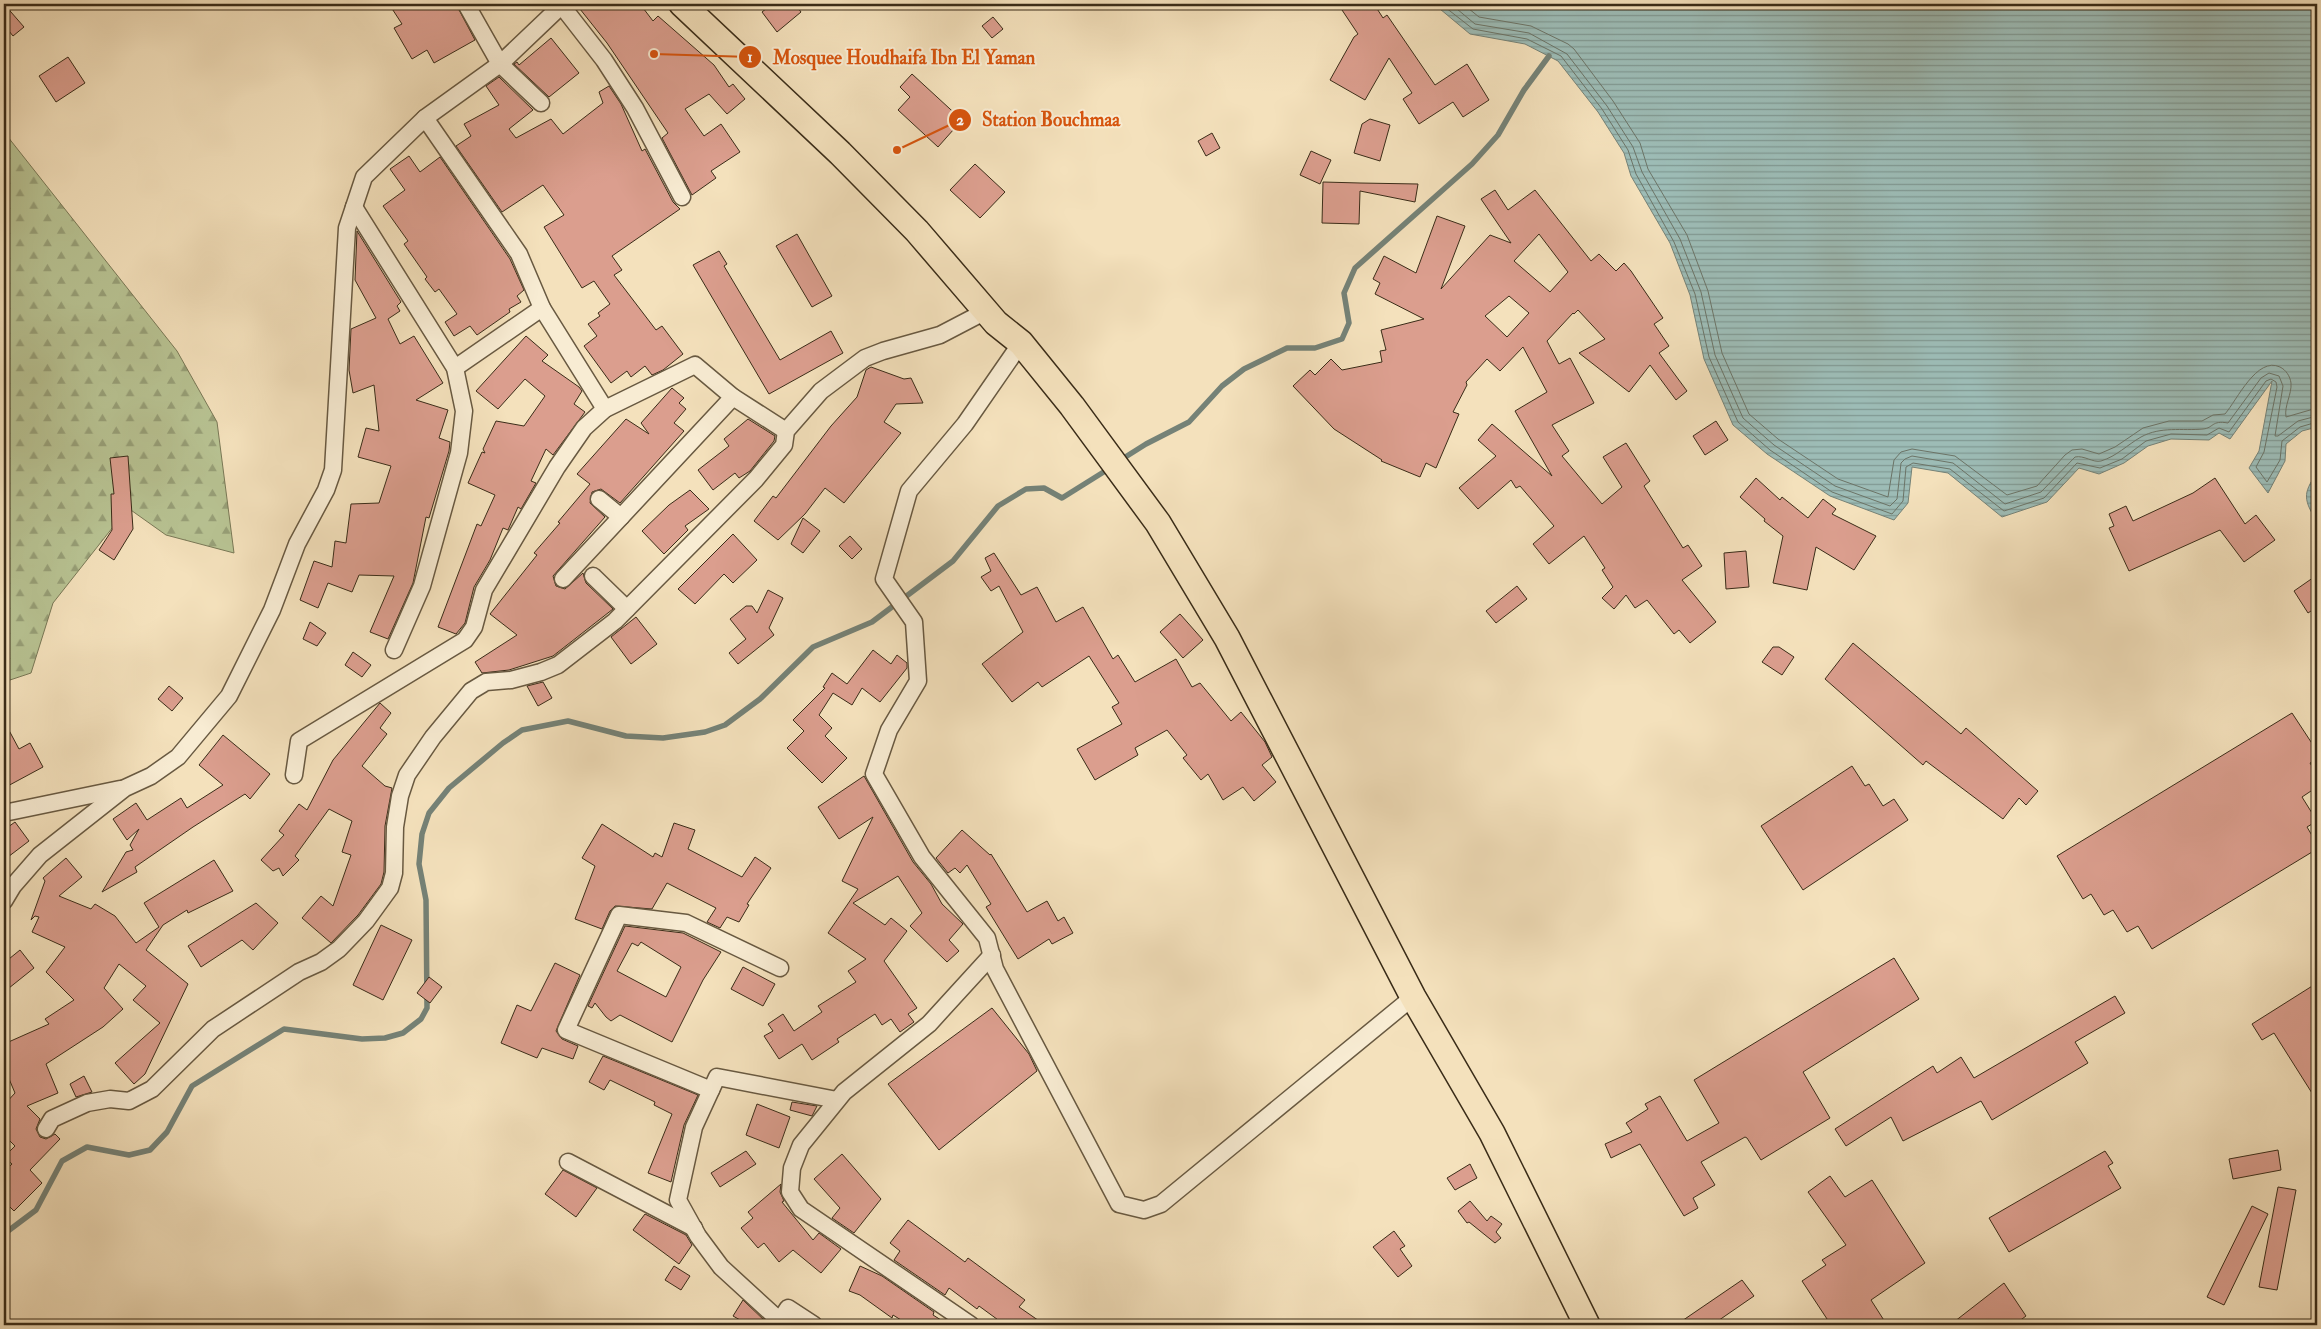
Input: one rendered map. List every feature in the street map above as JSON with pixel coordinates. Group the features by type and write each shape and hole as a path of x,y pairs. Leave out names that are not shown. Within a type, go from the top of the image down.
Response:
{"main road":[{"path":"682,4 840,153 917,231 996,323 1021,343 1072,406 1163,531 1227,638 1413,997 1492,1133 1587,1325"}],"street":[{"path":"466,4 500,64 541,103"},
{"path":"4,813 125,788 151,776 178,757 229,696 264,627 297,544 326,490 333,470 347,228 364,177 394,145 424,118 500,64 562,5 604,60 635,108 682,197"},
{"path":"424,118 519,254 542,308 605,410"},
{"path":"354,207 455,368 464,411 459,453 422,586 394,650"},
{"path":"455,368 542,308"},
{"path":"46,1129 52,1120 86,1102 110,1099 129,1101 152,1089 213,1029 299,972 321,962 339,949 366,921 390,888 396,859 395,827 400,796 407,775 433,736 471,691 486,682 511,680 558,665 615,621 756,480 784,445 786,430 821,391 866,358 883,351 940,335 986,311"},
{"path":"1021,343 965,424 909,491 884,579 914,622 918,681 889,730 874,774 922,857 987,938 995,969 1118,1204 1144,1210 1161,1204 1413,997"},
{"path":"294,775 299,741 465,640 474,628 484,590 557,468 584,428 605,410 695,365 733,397 786,430"},
{"path":"563,579 733,397"},
{"path":"599,499 621,517"},
{"path":"593,576 627,609"},
{"path":"4,901 13,886 40,855 125,788"},
{"path":"711,1090 566,1030 619,915 686,923 780,968"},
{"path":"970,1325 801,1209 790,1192 792,1168 801,1145 837,1100 844,1092 928,1024 992,955"},
{"path":"814,1325 788,1308 778,1323 720,1267 678,1200 694,1127 717,1077 837,1100"},
{"path":"568,1162 694,1228"}],"green space":[{"path":"4,132 177,351 217,422 234,553 166,535 128,508 53,603 31,673 4,682"}],"water":[{"path":"1434,4 2317,4 2317,427 2302,431 2286,444 2285,461 2268,493 2249,468 2259,451 2272,381 2230,439 2219,433 2209,440 2171,439 2148,446 2124,463 2099,474 2079,468 2047,502 2002,517 1948,473 1912,467 1908,503 1894,520 1830,496 1767,454 1733,425 1704,359 1690,295 1670,243 1631,176 1624,153 1598,112 1558,61 1525,44 1470,34"},
{"path":"2317,473 2317,522 2309,508 2306,497 2309,486"}],"building":[{"path":"4,4 24,27 13,36 4,25"},
{"path":"389,4 456,4 475,40 434,63 427,50 412,59 394,28 402,24"},
{"path":"576,4 640,4 653,21 658,16 714,65 729,87 733,84 745,99 727,114 709,94 685,109 704,136 721,124 740,152 711,171 716,178 692,195 662,138 668,133 607,43"},
{"path":"772,4 795,4 801,12 777,32 762,12"},
{"path":"1338,4 1374,4 1383,18 1387,15 1435,85 1467,64 1489,100 1463,117 1453,102 1419,124 1403,99 1412,93 1389,58 1365,100 1330,80 1354,37 1358,34"},
{"path":"993,17 1003,29 992,38 982,26"},
{"path":"551,38 579,73 549,97 514,64 517,62 519,65"},
{"path":"68,57 85,83 56,102 39,76"},
{"path":"912,74 962,120 938,147 898,110 910,97 900,87"},
{"path":"499,77 533,110 509,129 516,138 551,119 563,134 603,103 599,92 609,86 621,104 642,151 645,149 673,202 680,209 612,256 622,270 614,275 656,330 662,326 683,354 663,370 652,375 645,366 631,377 627,371 611,383 584,346 597,336 588,324 600,316 598,313 610,304 594,281 582,288 544,227 564,215 543,185 502,212 456,146 471,136 464,124 499,105 486,86"},
{"path":"1370,119 1390,125 1380,161 1354,153 1362,124"},
{"path":"1212,133 1220,148 1206,156 1198,141"},
{"path":"1311,151 1331,160 1320,184 1300,175"},
{"path":"409,156 420,172 440,157 510,259 524,290 517,296 521,302 509,309 510,312 477,335 470,326 454,336 445,322 457,314 439,289 435,292 425,279 427,277 404,244 408,241 383,206 405,190 390,169"},
{"path":"975,164 1005,192 980,218 950,190"},
{"path":"1323,182 1418,184 1415,202 1360,191 1359,224 1322,223"},
{"path":"1495,190 1508,210 1535,190 1591,261 1599,254 1616,271 1624,263 1663,318 1654,324 1669,346 1659,353 1687,391 1676,400 1650,365 1629,392 1579,353 1605,339 1578,310 1547,341 1559,364 1570,358 1594,403 1552,425 1569,451 1562,456 1602,504 1622,487 1603,457 1626,443 1650,481 1644,486 1683,548 1688,545 1702,566 1682,580 1716,622 1690,643 1679,630 1674,634 1647,600 1635,608 1626,595 1614,609 1602,598 1613,587 1602,570 1605,568 1584,536 1549,564 1533,544 1554,526 1520,486 1516,488 1511,480 1478,509 1459,488 1496,456 1478,440 1492,424 1552,476 1515,411 1547,392 1523,347 1500,371 1487,359 1466,382 1467,385 1453,412 1459,414 1436,468 1426,463 1420,477 1381,461 1334,429 1293,386 1310,370 1315,375 1331,359 1342,370 1382,362 1380,351 1386,350 1381,330 1424,319 1375,294 1380,283 1373,279 1384,256 1416,273 1437,216 1465,226 1441,289 1490,235 1511,243 1481,199","holes":["1539,234 1568,272 1550,292 1514,261","1509,296 1529,313 1507,337 1485,316"]},
{"path":"357,231 401,302 397,306 400,311 388,319 400,344 414,336 443,383 416,400 448,410 439,438 450,442 449,451 429,518 426,517 413,583 388,639 370,632 394,576 359,575 352,592 328,583 318,608 300,600 314,561 332,567 335,541 346,543 351,504 379,503 391,466 358,457 366,428 379,431 374,385 353,393 349,370 351,329 376,318 355,280"},
{"path":"797,234 832,296 812,307 776,246"},
{"path":"719,251 727,264 724,266 780,360 831,331 843,353 769,394 693,265"},
{"path":"526,336 548,355 542,361 579,387 582,391 574,404 585,412 553,455 546,449 531,481 536,483 521,509 518,507 508,530 503,528 490,560 474,587 465,623 456,634 438,627 477,524 481,526 495,495 468,483 482,452 485,453 483,449 496,421 524,426 545,396 525,379 498,409 476,391"},
{"path":"871,367 904,379 911,378 923,403 896,404 884,422 901,433 844,503 825,488 805,514 778,540 754,521 773,496 776,498 831,426 857,397 866,370"},
{"path":"672,388 684,398 679,403 686,409 674,423 684,431 620,503 601,489 592,492 590,503 605,517 553,576 556,586 565,589 583,573 586,583 613,609 553,656 509,670 482,673 475,662 517,635 490,614 537,555 534,553 590,484 577,474 626,419 649,434 641,423"},
{"path":"748,419 775,436 774,441 750,471 739,478 735,473 713,490 698,470 729,446 724,439"},
{"path":"1716,421 1728,440 1705,455 1693,436"},
{"path":"128,456 133,529 114,560 99,550 112,530 111,494 114,494 110,458"},
{"path":"1756,478 1780,500 1782,497 1808,518 1823,499 1836,509 1832,514 1876,536 1854,570 1816,547 1807,590 1773,583 1783,536 1764,521 1765,519 1740,497"},
{"path":"2215,478 2245,524 2256,515 2275,540 2244,562 2220,530 2129,571 2109,528 2114,526 2109,514 2126,506 2133,521 2193,493"},
{"path":"690,490 709,509 685,526 688,530 664,554 642,531 669,505"},
{"path":"803,518 820,531 803,553 791,544"},
{"path":"733,534 757,560 733,583 724,574 695,604 678,589"},
{"path":"850,536 862,549 852,559 839,546"},
{"path":"1746,551 1749,587 1726,589 1724,553"},
{"path":"994,553 1021,595 1037,587 1056,622 1083,607 1113,659 1118,655 1135,682 1176,659 1192,687 1200,683 1231,721 1241,712 1265,742 1272,757 1262,765 1276,782 1254,801 1243,787 1223,800 1208,774 1201,780 1183,758 1187,755 1167,730 1135,748 1138,755 1095,780 1077,749 1122,724 1112,707 1119,703 1089,656 1042,687 1038,682 1012,702 982,664 1023,632 999,586 991,591 981,577 991,571 985,558"},
{"path":"2317,575 2317,607 2308,613 2294,591"},
{"path":"1517,586 1527,599 1496,623 1486,611"},
{"path":"768,590 783,598 769,628 774,635 738,664 729,653 746,639 730,619 746,606 752,606 757,613"},
{"path":"1180,614 1203,640 1183,658 1160,632"},
{"path":"636,617 657,644 631,664 611,637"},
{"path":"310,622 326,633 317,646 303,639"},
{"path":"1853,643 1961,734 1966,728 2038,791 2026,805 2019,798 2003,819 1926,761 1923,765 1825,679"},
{"path":"1773,647 1779,647 1794,657 1782,675 1762,662"},
{"path":"873,650 891,664 897,655 907,663 907,668 880,702 862,688 852,705 833,693 819,715 832,728 825,736 847,758 822,783 787,748 804,731 793,720 825,688 823,687 832,673 847,684"},
{"path":"353,652 371,665 362,677 345,665"},
{"path":"543,682 552,698 538,706 527,686"},
{"path":"169,686 183,698 172,711 158,699"},
{"path":"380,703 391,713 380,728 387,734 362,766 385,786 392,788 385,826 384,872 381,884 358,915 331,943 302,918 321,896 333,906 351,855 342,852 352,821 329,809 295,856 299,860 283,876 279,868 273,871 261,860 284,835 279,831 299,804 307,810 333,760"},
{"path":"2292,713 2317,751 2317,759 2310,763 2317,775 2317,787 2302,797 2317,821 2307,827 2317,844 2317,849 2152,949 2138,926 2127,932 2113,910 2104,915 2091,894 2083,899 2057,856"},
{"path":"4,721 19,749 30,743 43,767 4,788"},
{"path":"223,735 270,774 250,799 245,794 135,867 137,872 102,892 126,852 133,850 130,845 139,829 127,840 113,819 136,803 147,820 181,798 187,808 223,785 199,765"},
{"path":"1852,766 1865,786 1869,784 1883,806 1894,799 1908,820 1803,890 1761,826"},
{"path":"864,776 913,862 931,884 942,904 963,924 949,940 959,951 947,962 910,926 922,913 898,876 853,903 885,925 891,918 907,931 884,961 917,1008 908,1014 914,1022 900,1032 891,1019 882,1025 875,1014 837,1039 839,1042 812,1060 802,1044 779,1059 764,1036 773,1031 768,1024 783,1014 794,1031 822,1012 818,1006 856,982 848,971 866,959 828,933 858,889 842,881 873,817 839,839 818,807"},
{"path":"15,822 29,841 4,860 4,830"},
{"path":"674,823 695,830 688,849 742,877 755,857 771,868 747,904 749,905 739,922 727,917 720,928 707,922 716,908 667,883 652,909 615,906 610,911 602,929 575,919 595,866 582,858 602,824 653,857 655,853 662,857"},
{"path":"962,830 991,854 1027,912 1047,901 1058,921 1064,917 1073,933 1052,944 1049,939 1018,959 986,907 991,904 967,865 960,873 955,868 948,873 936,858"},
{"path":"66,858 82,877 59,896 91,909 95,904 115,916 136,943 159,927 144,903 214,860 233,891 188,913 187,910 163,925 146,950 188,984 145,1074 134,1084 115,1063 160,1023 133,1000 146,986 119,964 104,988 123,1009 103,1027 46,1064 58,1093 27,1106 40,1119 36,1129 40,1137 46,1139 55,1134 60,1139 30,1170 42,1183 14,1211 4,1201 4,1172 12,1164 4,1157 15,1146 4,1135 4,1105 15,1093 4,1067 4,1044 49,1024 45,1019 74,1000 46,972 65,947 32,932 39,917 35,916 31,920 45,881 43,878"},
{"path":"256,903 278,923 253,950 242,940 201,967 188,946"},
{"path":"381,925 412,940 383,1000 353,985"},
{"path":"625,926 683,933 721,952 703,980 672,1042 620,1015 611,1021 595,1003 592,1008 588,1006","holes":["641,942 681,967 666,997 617,971 632,943 638,946"]},
{"path":"20,950 34,968 4,992 4,963"},
{"path":"1894,958 1919,999 1803,1072 1830,1118 1761,1160 1745,1137 1701,1162 1715,1185 1693,1198 1698,1208 1684,1216 1640,1144 1611,1158 1605,1144 1632,1132 1626,1123 1648,1109 1645,1104 1660,1096 1687,1141 1719,1123 1694,1080"},
{"path":"555,963 580,975 556,1031 562,1039 578,1046 573,1059 542,1048 537,1058 501,1043 517,1005 531,1011"},
{"path":"743,967 775,984 763,1006 731,989"},
{"path":"429,977 442,987 430,1003 417,993"},
{"path":"2317,983 2317,1101 2274,1033 2262,1040 2252,1024"},
{"path":"2115,996 2125,1013 2075,1042 2088,1063 1992,1120 1981,1101 1903,1141 1891,1117 1846,1146 1835,1129 1933,1066 1937,1073 1961,1057 1974,1078"},
{"path":"992,1008 1029,1054 1037,1071 939,1150 888,1084"},
{"path":"603,1056 698,1095 684,1125 671,1182 648,1173 672,1114 654,1105 655,1102 610,1080 604,1090 589,1082"},
{"path":"84,1076 92,1092 76,1097 70,1084"},
{"path":"792,1102 817,1106 812,1116 790,1110"},
{"path":"757,1104 790,1117 779,1148 746,1135"},
{"path":"2278,1150 2281,1170 2233,1179 2229,1159"},
{"path":"746,1151 756,1164 720,1187 711,1173"},
{"path":"2105,1151 2113,1163 2108,1166 2121,1188 2009,1252 1989,1218"},
{"path":"842,1154 881,1199 854,1233 832,1218 840,1208 814,1179"},
{"path":"1470,1164 1477,1178 1455,1190 1447,1178"},
{"path":"563,1170 597,1188 576,1217 545,1194"},
{"path":"1830,1176 1845,1197 1872,1180 1925,1263 1871,1300 1887,1325 1831,1325 1802,1281 1826,1265 1822,1260 1846,1245 1808,1192"},
{"path":"781,1184 780,1192 784,1201 782,1202 813,1240 819,1233 841,1249 821,1273 793,1250 779,1262 764,1243 758,1248 741,1228 753,1218 748,1212"},
{"path":"2278,1187 2296,1190 2277,1290 2259,1287"},
{"path":"1470,1201 1487,1221 1491,1216 1502,1224 1496,1232 1501,1238 1495,1243 1469,1222 1467,1223 1458,1211"},
{"path":"2252,1206 2268,1214 2224,1305 2207,1297"},
{"path":"645,1214 686,1235 692,1245 679,1264 633,1230"},
{"path":"908,1220 965,1262 968,1258 1025,1300 1019,1307 1045,1325 1005,1325 979,1306 977,1309 949,1288 945,1295 894,1260 900,1251 890,1243"},
{"path":"1394,1231 1405,1246 1400,1249 1412,1266 1398,1277 1373,1247"},
{"path":"674,1266 690,1276 681,1290 665,1280"},
{"path":"860,1266 882,1276 934,1312 933,1315 949,1325 909,1325 893,1315 892,1318 860,1295 849,1291"},
{"path":"1742,1280 1754,1296 1712,1325 1676,1325"},
{"path":"2004,1283 2026,1316 2014,1325 1950,1325"},
{"path":"743,1300 767,1325 749,1325 733,1316"}],"waterway":[{"path":"1119,461 1146,444 1189,422 1222,386 1244,369 1287,348 1315,348 1342,339 1349,323 1344,293 1355,268 1472,164 1498,135 1524,90 1549,56"},
{"path":"4,1234 36,1210 62,1161 87,1147 129,1155 150,1150 167,1132 192,1086 284,1029 362,1039 385,1038 403,1033 421,1019 427,1008 426,900 419,864 422,834 429,813 449,788 503,743 522,730 568,721 626,736 663,738 705,732 725,725 760,699 813,647 872,622 953,561 998,506 1026,489 1044,488 1062,498 1110,468"}],"place":[{"name":"Mosquee Houdhaifa Ibn El Yaman","path":"654,54"},
{"name":"Station Bouchmaa","path":"897,150"}]}
